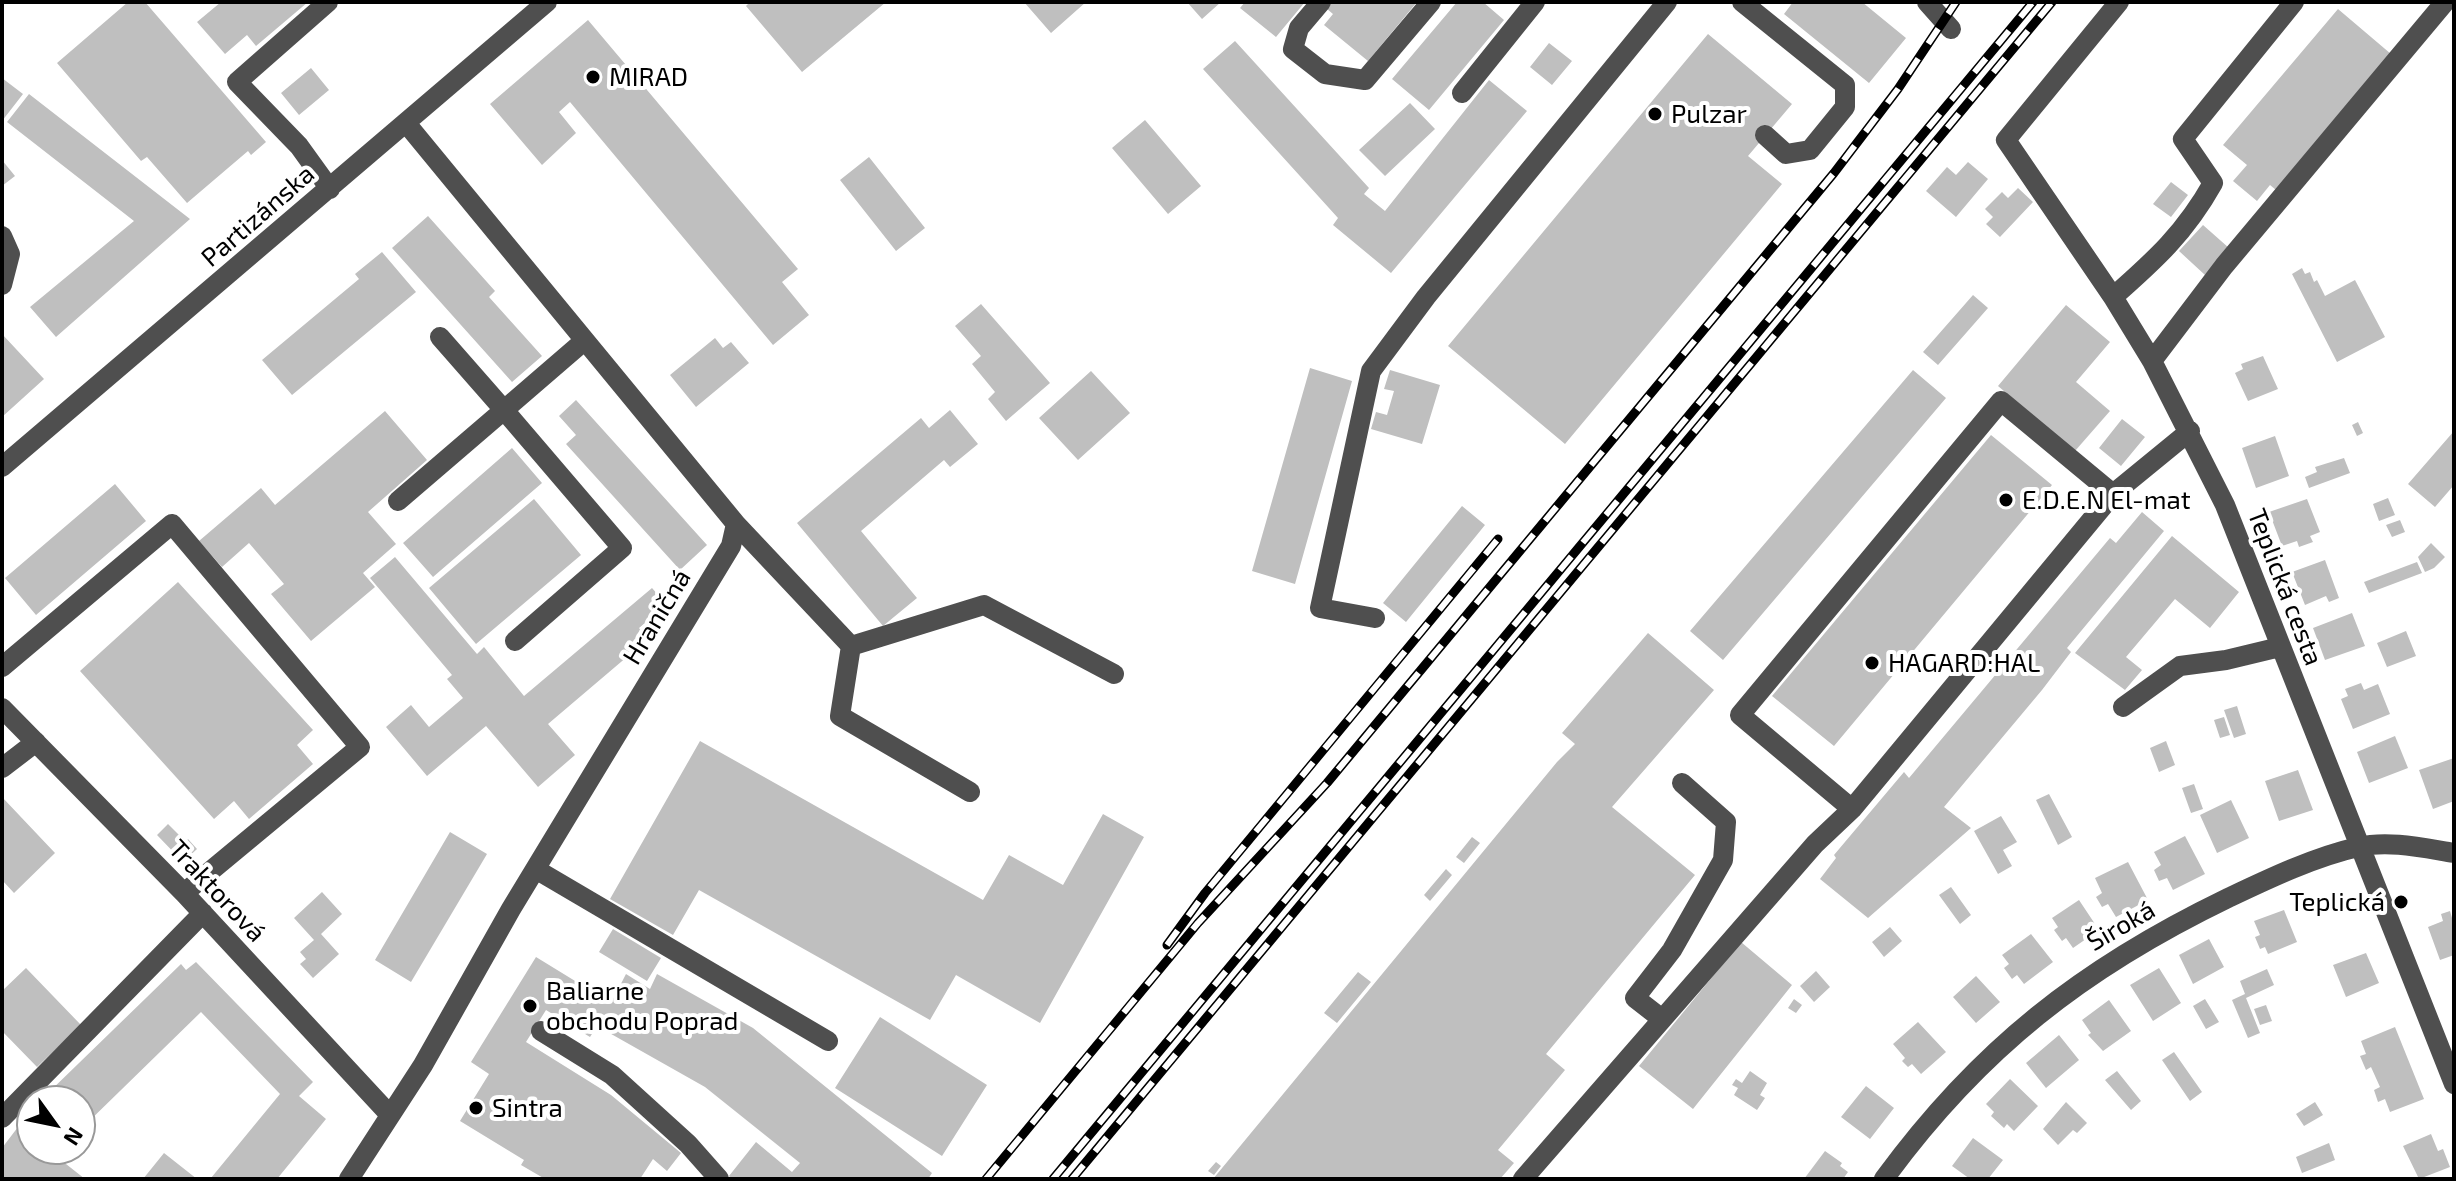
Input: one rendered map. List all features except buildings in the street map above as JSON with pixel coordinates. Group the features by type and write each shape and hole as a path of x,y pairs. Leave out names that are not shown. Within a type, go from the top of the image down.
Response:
{"street":[{"path":"328,2 237,82 299,146 330,189"},
{"name":"Partizánska","path":"2,467 547,2"},
{"path":"1321,2 1299,28 1293,49 1325,74 1365,80 1431,2"},
{"path":"1462,93 1535,2"},
{"path":"1375,618 1320,608 1371,371 1426,297 1667,2"},
{"path":"1742,2 1845,85 1845,107 1810,150 1786,154 1765,135"},
{"path":"1927,2 1951,29"},
{"name":"Teplická cesta","path":"2119,2 2006,140 2113,297 2190,431 2225,505 2454,1084"},
{"path":"2113,297 2156,260 2195,216 2213,183 2183,139 2294,2"},
{"path":"2152,361 2224,266 2445,2"},
{"path":"406,123 736,524 851,646"},
{"path":"2,236 10,254 2,285"},
{"path":"440,337 622,548 515,641"},
{"path":"398,501 584,341"},
{"path":"1852,809 1740,715 2001,401 2113,494"},
{"path":"1523,1179 1815,844 1852,809 2113,494 2190,431"},
{"path":"2,667 172,524 360,747 184,893"},
{"name":"Hraničná","path":"349,1179 423,1065 511,909 731,546 736,524"},
{"path":"851,646 984,605 1114,674"},
{"path":"851,646 840,716 970,792"},
{"path":"2123,707 2180,666 2226,660 2280,647"},
{"name":"Traktorová","path":"2,708 184,893 390,1115"},
{"path":"2,768 36,742"},
{"path":"1662,1019 1635,998 1672,950 1723,860 1726,822 1682,783"},
{"name":"Široká","path":"1884,1179 1938,1109 1977,1067 2029,1020 2082,980 2191,916 2280,875 2358,847 2387,844 2454,853"},
{"path":"537,870 828,1041"},
{"path":"2,1118 203,913"},
{"path":"541,1031 612,1075 688,1144 719,1179"}],"railway":[{"path":"986,1179 1198,923 1327,783 1834,173 1898,89 1956,2"},
{"path":"1053,1179 2033,2"},
{"path":"1072,1179 2052,2"},
{"path":"1167,945 1205,893 1498,539"}],"place":[{"name":"MIRAD","path":"593,77"},
{"name":"Pulzar","path":"1655,114"},
{"name":"E.D.E.N El-mat","path":"2006,500"},
{"name":"HAGARD:HAL","path":"1872,663"},
{"name":"Teplická","path":"2401,902"},
{"name":"Baliarne obchodu Poprad","path":"530,1006"},
{"name":"Sintra","path":"476,1108"}]}
